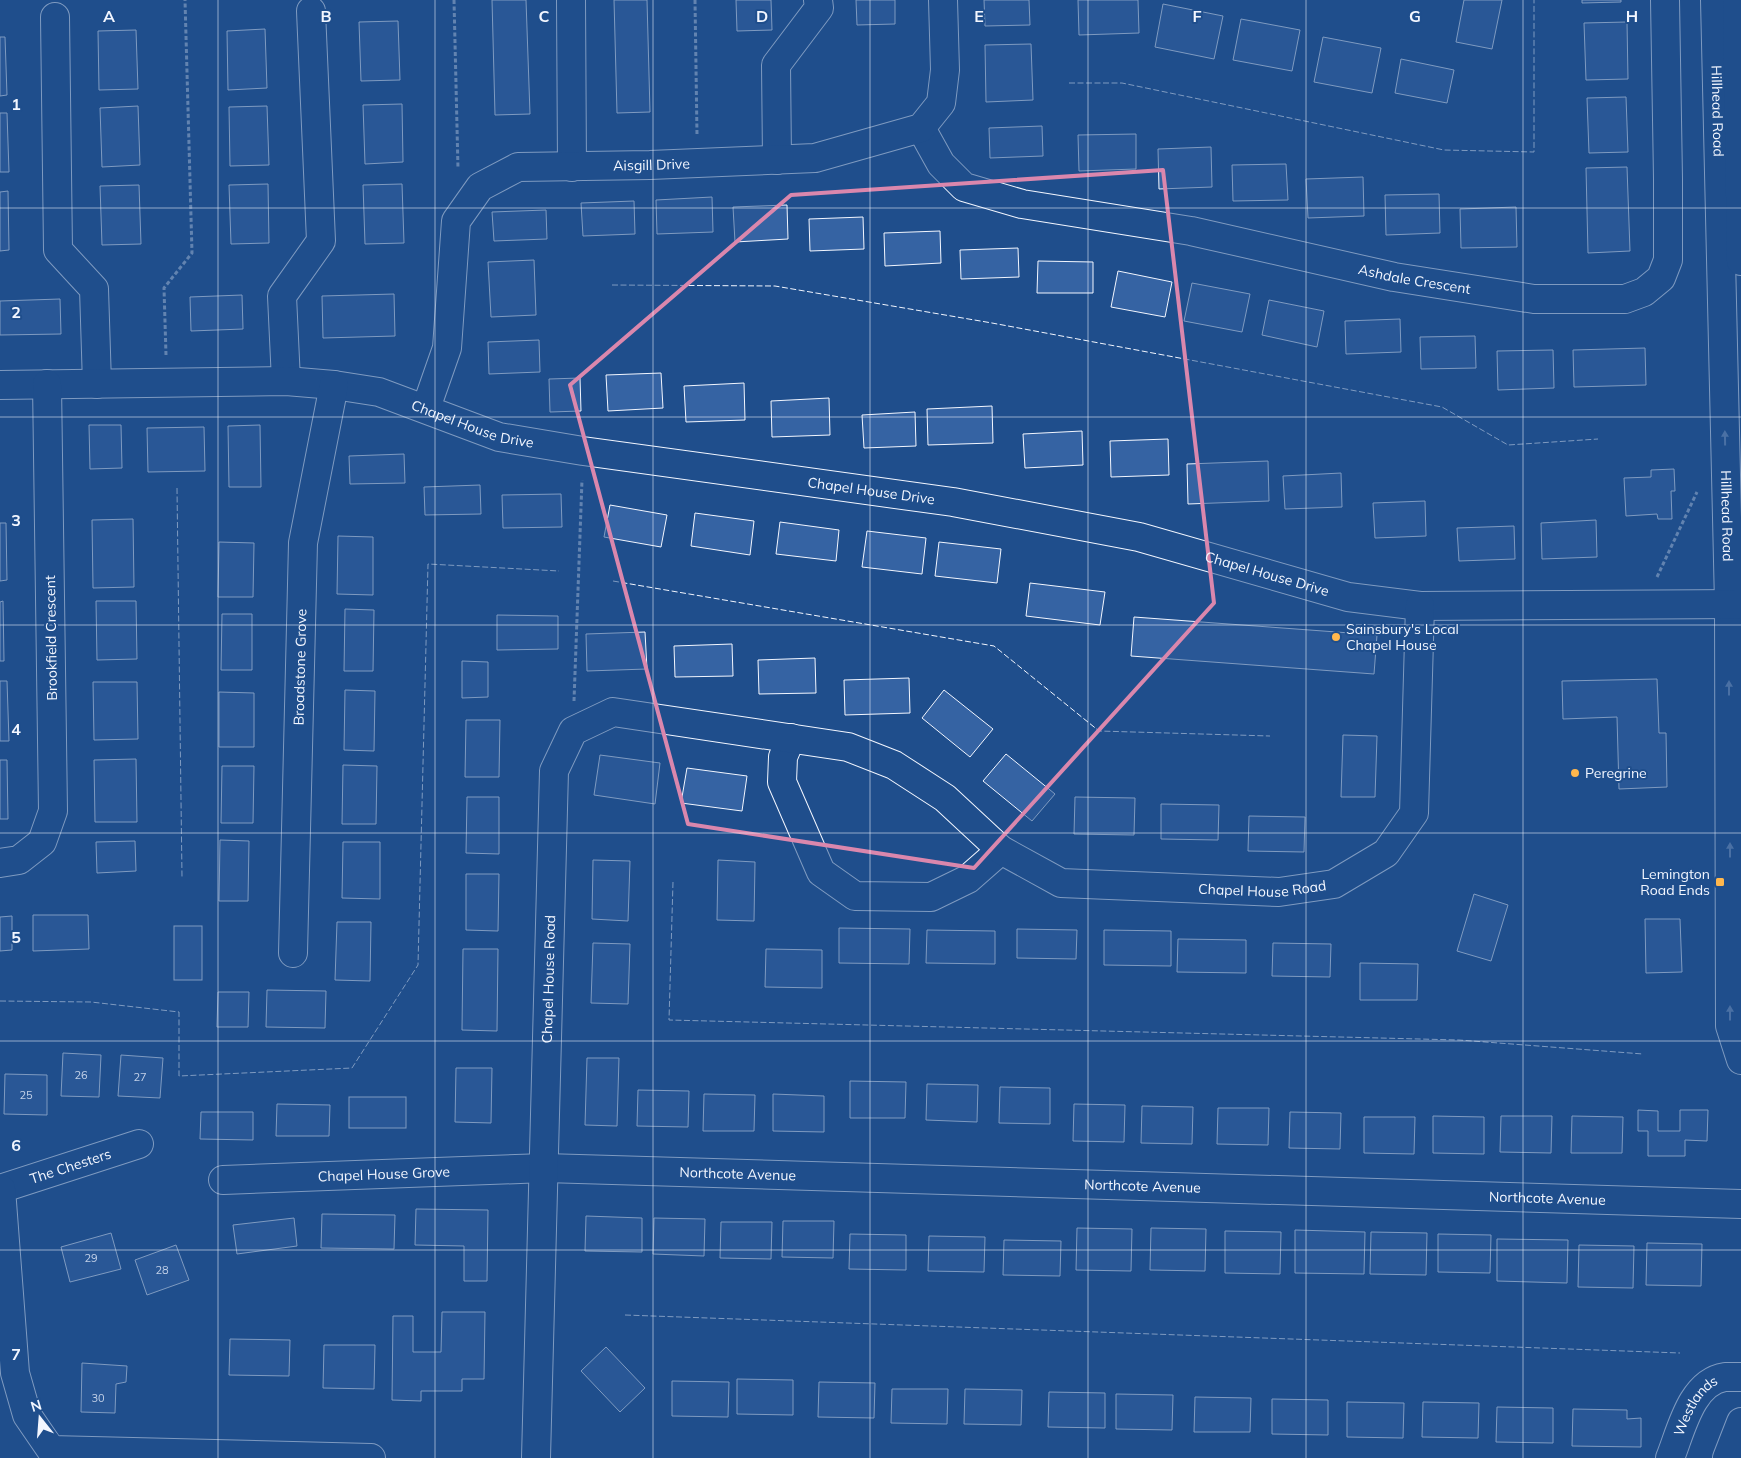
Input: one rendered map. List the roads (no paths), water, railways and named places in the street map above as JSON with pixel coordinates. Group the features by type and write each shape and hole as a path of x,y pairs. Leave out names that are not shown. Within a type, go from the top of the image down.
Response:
{"street":[{"path":"571,0 572,166"},
{"path":"777,160 776,65 819,8 818,0"},
{"path":"921,128 941,103 945,70 943,0"},
{"name":"Ashdale Crescent","path":"921,128 941,164 964,187 1022,204 1191,231 1394,277 1534,299 1625,299 1644,292 1661,278 1668,260 1665,0"},
{"name":"Hillhead Road","path":"1715,0 1733,115 1741,261"},
{"name":"Hillhead Road","path":"1737,0 1733,115 1735,604 1730,1026 1741,1060"},
{"path":"286,381 282,296 322,241 311,11"},
{"path":"54,18 58,250 94,289 97,384"},
{"name":"Aisgill Drive","path":"426,408 447,348 456,221 480,187 518,167 815,158 921,128"},
{"name":"Chapel House Drive","path":"0,385 286,381 334,385 379,392 426,408 499,437 583,451 953,502 1139,538 1348,597 1420,606 1735,604"},
{"name":"Brookfield Crescent","path":"0,863 19,860 42,842 53,811 47,384"},
{"name":"Broadstone Grove","path":"294,953 303,543 334,385"},
{"name":"Chapel House Road","path":"536,1458 554,771 573,731 613,712 848,747 894,765 946,798 1001,850 1061,883 1279,892 1334,884 1386,853 1414,813 1420,606"},
{"path":"792,738 783,757 782,782 821,872 855,896 931,897 968,879 1001,850"},
{"name":"The Chesters","path":"139,1144 0,1189 16,1373 27,1415 51,1450 371,1458"},
{"name":"Chapel House Grove","path":"223,1180 544,1168"},
{"name":"Northcote Avenue","path":"544,1168 1741,1204"},
{"name":"Westlands","path":"1670,1458 1692,1402 1698,1393 1708,1384 1724,1377 1741,1377"},
{"path":"1727,1458 1741,1422"},
{"path":"1727,1458 1741,1453"}],"place":[{"name":"Sainsbury's Local Chapel House","path":"1336,637"},
{"name":"Peregrine","path":"1575,773"},
{"name":"Lemington Road Ends","path":"1720,882"}]}
